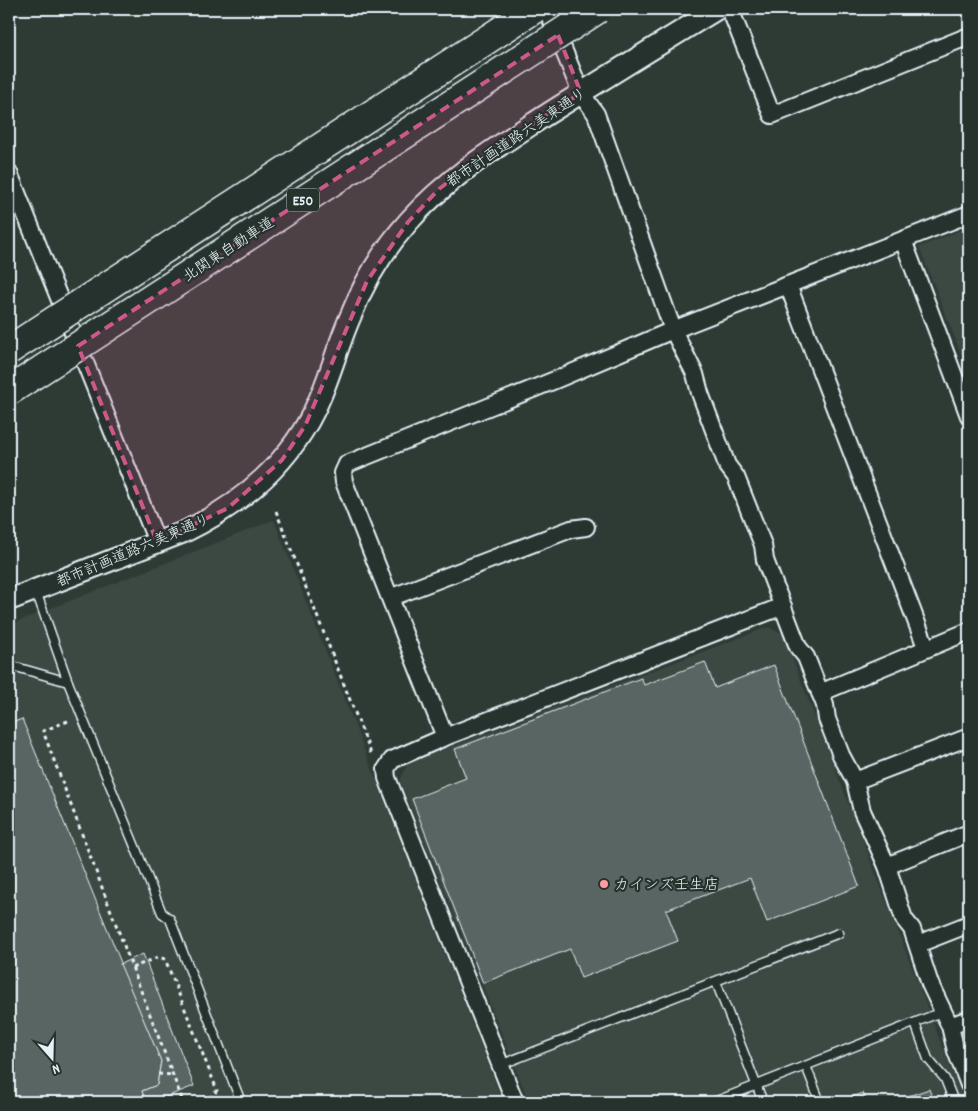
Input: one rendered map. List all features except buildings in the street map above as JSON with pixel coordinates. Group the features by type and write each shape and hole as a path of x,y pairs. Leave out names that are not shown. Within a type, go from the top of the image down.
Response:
{"highway":[{"name":"E50","path":"9,350 534,9"},
{"name":"北関東自動車道","path":"9,391 598,9"}],"street":[{"path":"547,9 581,93 596,114 673,330 695,374 700,393 727,464 736,477 798,647 806,658 841,755 855,781 862,811 887,866 904,919 912,929 930,984 947,1019 956,1051 969,1085"},
{"name":"都市計画道路六美東通り","path":"9,600 201,524 246,495 282,460 319,401 352,312 367,281 387,249 414,215 440,189 480,158 717,9"},
{"path":"730,9 772,115 969,36"},
{"path":"9,172 157,542"},
{"path":"445,737 392,597 344,482 343,473 347,464 556,380 673,330 969,214"},
{"path":"903,240 969,416"},
{"path":"788,284 926,647"},
{"path":"392,597 571,529 586,527"},
{"path":"515,1102 387,778 386,769 392,760 445,737 783,606"},
{"path":"820,693 926,647 969,631"},
{"path":"855,781 969,737"},
{"path":"887,866 969,833"},
{"path":"918,944 969,924"},
{"path":"947,1019 969,1019"}],"lane":[{"path":"35,590 68,682 162,913 170,919 241,1102"},
{"path":"9,665 68,682"},
{"path":"500,1065 839,933"},
{"path":"716,982 763,1102"},
{"path":"714,1102 915,1024 947,1019"},
{"path":"915,1024 928,1059 945,1079 954,1102"},
{"path":"806,1066 820,1102"}],"path":[{"path":"276,510 372,756"},
{"path":"68,721 43,731 183,1102"},
{"path":"132,968 158,957 165,959 217,1090 213,1096 196,1102"},
{"path":"158,1074 173,1075"}],"highlighted area":[{"path":"558,35 581,93 480,158 439,189 408,222 367,281 305,426 282,460 228,508 157,542 78,346"}],"shaded area":[{"path":"969,227 969,374 919,247"},
{"path":"274,520 503,1102 9,1102 9,625"},
{"path":"768,627 783,634 964,1102 529,1102 400,781 408,763"}],"place":[{"name":"カインズ壬生店","path":"604,884"}]}
